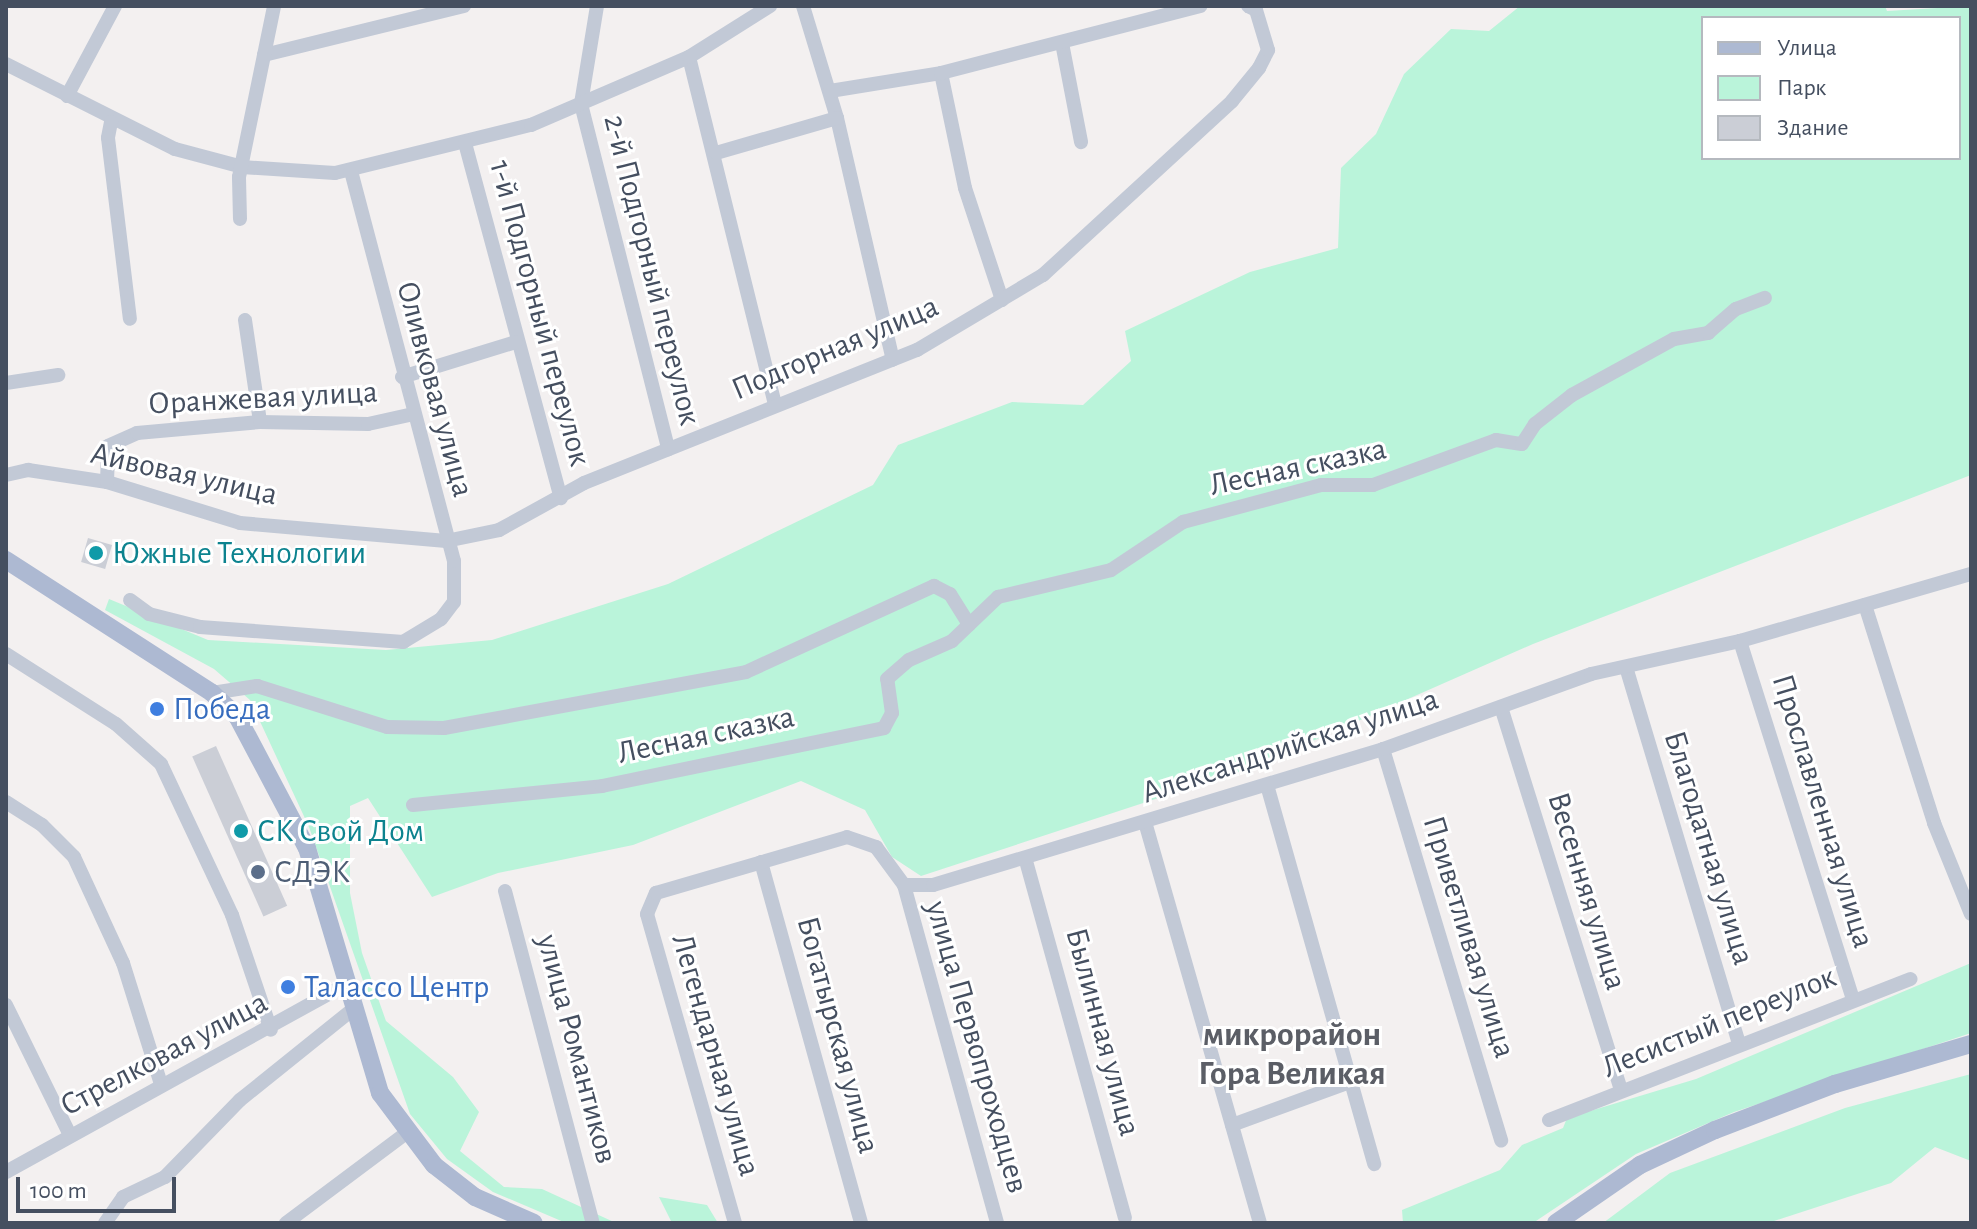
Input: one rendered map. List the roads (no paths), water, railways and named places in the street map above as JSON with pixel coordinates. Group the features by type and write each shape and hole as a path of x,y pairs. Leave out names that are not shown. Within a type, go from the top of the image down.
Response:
{"main road":[{"path":"6,560 212,693 257,747 307,848 380,1093 405,1134 475,1197 534,1223"},
{"path":"1556,1223 1640,1165 1715,1130 1835,1084 1971,1044"}],"street":[{"path":"67,96 115,6"},
{"path":"240,219 242,167 274,6"},
{"path":"264,55 464,6"},
{"path":"581,104 597,6"},
{"path":"6,64 111,122 175,149 242,167 351,170 465,143 581,104 689,57 770,6"},
{"path":"803,6 837,118 893,360"},
{"path":"830,91 941,73 1200,6"},
{"name":"Подгорная улица","path":"446,541 499,530 668,449 775,404 893,360 1002,300 1068,256 1232,101 1266,59 1256,7"},
{"path":"1062,43 1081,142"},
{"path":"689,57 716,153 775,404"},
{"path":"941,73 965,188 1002,300"},
{"name":"2-й Подгорный переулок","path":"581,104 668,449"},
{"path":"716,153 837,118"},
{"path":"111,122 108,138 130,319"},
{"name":"1-й Подгорный переулок","path":"465,143 502,263 516,342 561,498"},
{"name":"Оливковая улица","path":"130,600 149,614 200,627 403,642 441,619 454,602 454,561 402,377 351,170"},
{"name":"Лесная сказка","path":"413,805 602,786 658,770 850,739 884,728 892,713 887,679 969,625 998,597 1111,570 1183,522 1321,485 1373,485 1496,440 1522,444 1535,424 1572,395 1674,339 1708,333 1736,309 1765,298"},
{"path":"245,320 260,422"},
{"path":"402,377 516,342"},
{"path":"6,383 58,375"},
{"name":"Оранжевая улица","path":"107,482 112,440 260,422 368,424 413,414"},
{"name":"Айвовая улица","path":"6,475 28,470 107,482 240,523 446,541"},
{"name":"Александрийская улица","path":"904,885 933,885 1026,861 1383,749 1626,667 1740,641 1971,574"},
{"path":"212,693 257,686 387,727 444,728 746,672 934,586 950,594 969,625"},
{"path":"1865,605 1934,823 1971,914"},
{"name":"Прославленная улица","path":"1740,641 1853,999"},
{"path":"6,654 116,724 161,764 232,915 271,1030"},
{"name":"Благодатная улица","path":"1626,667 1739,1044"},
{"name":"Весенняя улица","path":"1501,707 1621,1091"},
{"name":"Приветливая улица","path":"1383,749 1501,1141"},
{"path":"1267,785 1347,1083 1374,1164"},
{"path":"6,802 42,825 74,857 123,963 161,1084"},
{"path":"1145,822 1260,1223"},
{"path":"761,862 847,837 863,839 904,885"},
{"name":"Былинная улица","path":"1026,861 1125,1217"},
{"name":"Легендарная улица","path":"735,1223 699,1110 648,902 656,893 692,880 761,862"},
{"name":"Богатырская улица","path":"761,862 861,1223"},
{"name":"улица Первопроходцев","path":"904,885 997,1223"},
{"name":"улица Романтиков","path":"505,891 594,1222"},
{"name":"Лесистый переулок","path":"1549,1120 1910,979"},
{"name":"Стрелковая улица","path":"6,1172 161,1084 271,1030 347,984"},
{"path":"6,1005 70,1135"},
{"path":"105,1223 123,1197 165,1177 240,1100 353,1009"},
{"path":"1232,1125 1347,1083"},
{"path":"286,1223 305,1218 405,1134"}],"place":[{"name":"Южные Технологии","path":"96,553"},
{"name":"Победа","path":"157,709"},
{"name":"СК Свой Дом","path":"241,831"},
{"name":"СДЭК","path":"258,872"},
{"name":"Талассо Центр","path":"288,987"}],"district":[{"name":"микрорайон Гора Великая","path":"1292,1054"}]}
